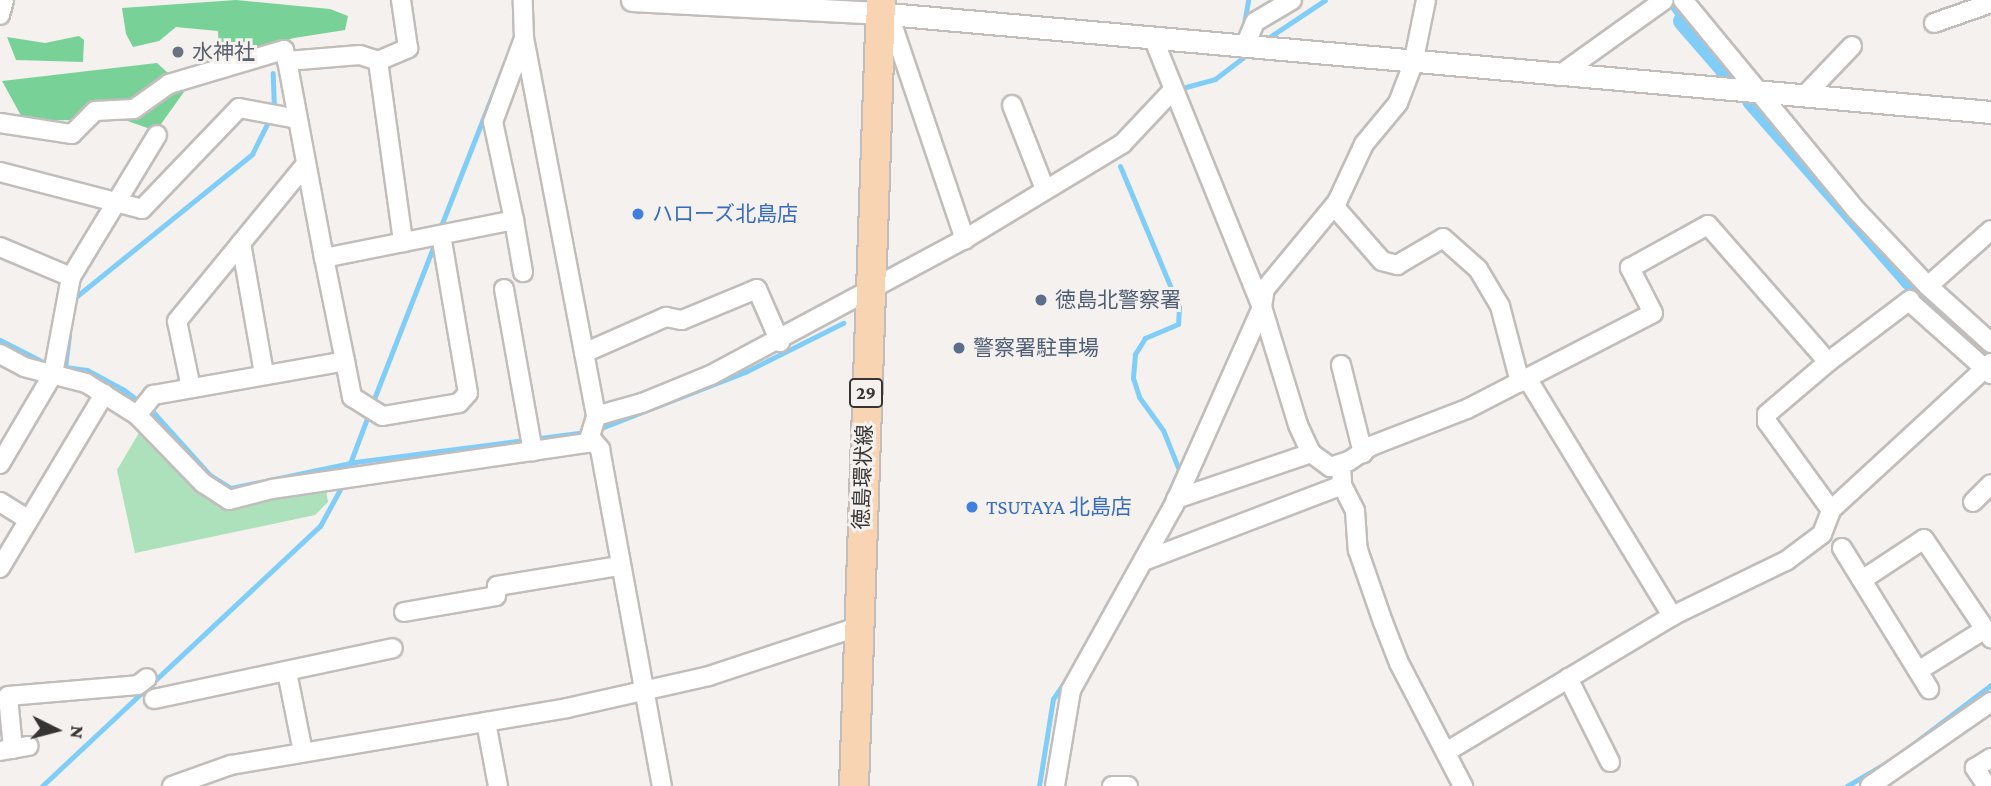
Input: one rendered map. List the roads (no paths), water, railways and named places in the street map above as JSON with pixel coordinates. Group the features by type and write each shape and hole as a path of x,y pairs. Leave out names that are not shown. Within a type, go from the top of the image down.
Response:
{"main road":[{"name":"徳島環状線","path":"854,786 857,626 882,9"}],"street":[{"path":"0,15 5,0"},
{"path":"287,61 360,55 378,61 408,48 401,0"},
{"path":"0,354 86,383 137,415 202,483 229,500 272,489 589,443 596,416 524,38 523,0"},
{"path":"632,0 882,9 1154,40 1558,76 1754,88 1991,112"},
{"path":"1253,49 1255,22 1292,0"},
{"path":"1055,786 1071,690 1146,560 1176,499 1262,307 1265,289 1334,206 1364,144 1398,103 1413,64 1426,0"},
{"path":"1683,0 1754,88 1928,286 1991,343"},
{"path":"1558,76 1661,2"},
{"path":"1934,23 1991,3"},
{"path":"882,9 965,239"},
{"path":"523,272 493,122 524,38"},
{"path":"1154,40 1172,91 1262,307 1298,425 1311,453 1330,467 1523,380 1653,313 1630,268 1708,225 1828,362"},
{"path":"1807,93 1852,46"},
{"path":"0,123 72,134 94,111 134,109 169,84 257,55 284,50 352,397 383,416 458,403 468,393 440,235"},
{"path":"378,61 403,242"},
{"path":"596,416 642,403 780,342 870,293 1122,144 1172,91"},
{"path":"1012,105 1045,190"},
{"path":"0,172 142,209 239,108 297,119"},
{"path":"0,464 53,374 71,277 158,135"},
{"path":"191,388 177,321 305,165"},
{"path":"1334,206 1382,261 1396,265 1443,238 1478,269 1500,306 1523,380 1672,616"},
{"path":"324,258 514,220"},
{"path":"1928,286 1991,230"},
{"path":"241,243 264,374"},
{"path":"0,247 71,277"},
{"path":"505,289 533,451"},
{"path":"584,353 666,317 682,320 757,289 780,342"},
{"path":"1446,751 1672,616 1786,561 1822,534 1831,510 1989,368 1909,301 1828,362 1767,414 1767,422 1831,510"},
{"path":"137,415 153,395 345,361"},
{"path":"1340,365 1363,453"},
{"path":"0,568 104,394"},
{"path":"590,437 600,449 618,566 662,786"},
{"path":"1176,499 1311,453"},
{"path":"1341,464 1342,485 1355,511 1358,550 1395,652 1463,786"},
{"path":"1973,502 1991,484"},
{"path":"1146,560 1342,485"},
{"path":"0,502 27,519"},
{"path":"1862,580 1924,539 1988,634 1918,671"},
{"path":"1842,548 1929,689"},
{"path":"404,612 496,596 497,586 618,566"},
{"path":"172,786 231,765 486,722 709,676 857,626"},
{"path":"154,699 393,648"},
{"path":"287,672 303,752"},
{"path":"14,749 8,696 138,685 147,678"},
{"path":"1568,678 1610,762"},
{"path":"1870,786 1894,780 1991,702"},
{"path":"486,722 498,786"},
{"path":"1987,786 1975,768 1991,758"},
{"path":"1112,786 1128,786"}],"waterway":[{"path":"1242,35 1248,0"},
{"path":"1265,40 1325,0"},
{"path":"1667,0 1682,21"},
{"path":"1682,21 1726,72"},
{"path":"439,231 510,50"},
{"path":"1182,88 1215,79 1249,53"},
{"path":"72,300 252,154 274,110 273,73"},
{"path":"1751,101 1909,281 1991,359"},
{"path":"1120,166 1179,307 1178,324 1145,338 1135,354 1133,378 1139,397 1163,430 1179,470 1157,519"},
{"path":"372,404 436,240"},
{"path":"596,430 745,372 843,323"},
{"path":"69,335 65,367 87,370 124,390 153,412 210,475 231,488 355,462 586,432"},
{"path":"0,340 45,363"},
{"path":"349,466 369,413"},
{"path":"42,786 320,526 344,482"},
{"path":"1039,786 1053,699 1074,668"},
{"path":"1847,786 1896,757 1991,685"}],"place":[{"name":"水神社","path":"178,52"},
{"name":"ハローズ北島店","path":"638,214"},
{"name":"徳島北警察署","path":"1041,300"},
{"name":"警察署駐車場","path":"959,348"},
{"name":"TSUTAYA 北島店","path":"972,507"}]}
